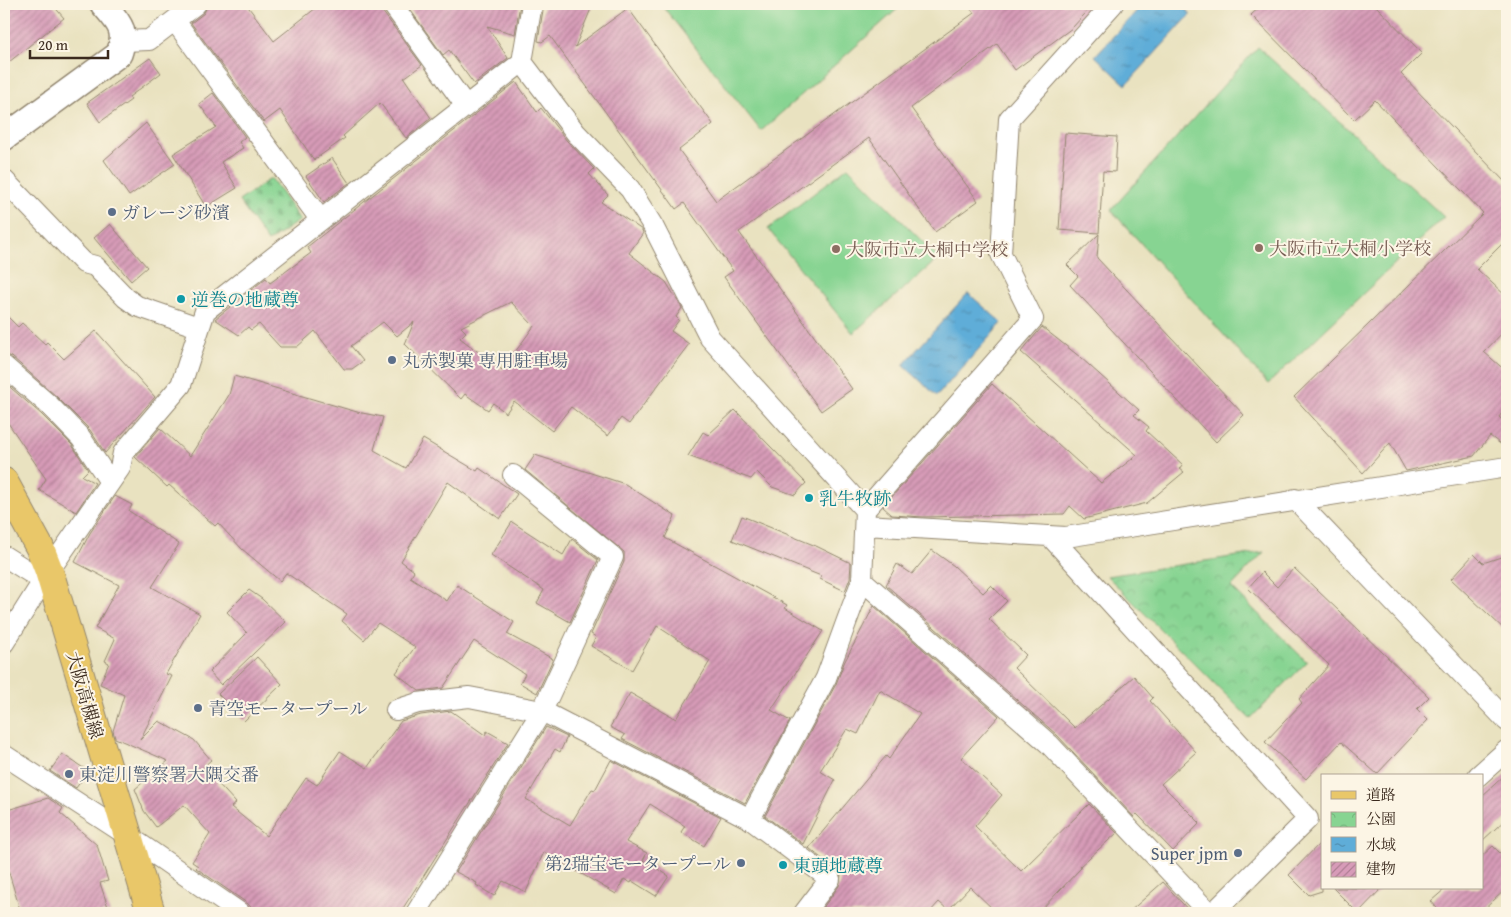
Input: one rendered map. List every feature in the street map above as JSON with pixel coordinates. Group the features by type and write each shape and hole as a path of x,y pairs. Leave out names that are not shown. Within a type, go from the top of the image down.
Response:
{"main road":[{"name":"大阪高槻線","path":"4,482 40,548 151,913"}],"street":[{"path":"4,138 119,54 124,41 121,25 103,4"},
{"path":"124,41 149,40 196,4"},
{"path":"392,4 466,106"},
{"path":"4,643 49,580 120,468 123,453 181,385 198,327 205,311 522,62 532,4"},
{"path":"750,819 826,678 862,580 865,518 1033,319 1001,254 1008,119 1113,4"},
{"path":"176,21 320,219"},
{"path":"522,62 576,133 630,188 653,226 710,338 865,518 1066,537 1295,499 1507,467"},
{"path":"4,180 84,263 95,266 126,298 150,311 198,327"},
{"path":"4,366 49,405 82,438 110,482"},
{"path":"416,913 542,710 613,557 513,475"},
{"path":"1295,499 1507,721"},
{"path":"1050,536 1315,814 1213,913"},
{"path":"4,556 49,580"},
{"path":"862,580 1050,744 1209,913"},
{"path":"396,710 418,703 469,696 542,710 750,819 830,879 804,913"},
{"path":"1480,774 1507,750"},
{"path":"4,755 127,835 240,913"}],"green space":[{"path":"661,4 903,4 761,131"},
{"path":"1258,47 1444,217 1268,384 1111,210"},
{"path":"848,167 939,258 853,333 768,229"},
{"path":"271,178 300,220 268,242 239,201"},
{"path":"1264,552 1231,587 1307,662 1250,719 1107,576"}],"water":[{"path":"1143,4 1180,4 1191,14 1126,85 1095,56"},
{"path":"968,293 1002,323 937,396 903,365"}],"building":[{"path":"15,4 52,4 64,18 4,66 4,13"},
{"path":"208,4 246,4 274,41 321,4 380,4 382,11 422,65 404,78 431,118 406,138 380,103 343,136 345,138 314,160 280,110 264,122 191,23 204,13"},
{"path":"406,4 520,4 515,34 487,26 508,58 474,84 449,50 443,55"},
{"path":"544,4 593,4 575,47 628,8 713,124 679,150 716,201 974,13 967,4 1094,4 1072,28 1015,70 997,44 911,108 978,201 935,232 869,138 739,232 852,389 821,411 724,277 733,271 684,203 676,209 550,36 542,42 538,41"},
{"path":"1263,4 1374,4 1422,53 1401,74 1507,184 1507,239 1477,269 1507,297 1507,328 1484,352 1507,372 1507,406 1499,417 1507,424 1507,449 1490,436 1474,456 1406,471 1390,443 1363,473 1294,397 1483,213 1375,100 1354,120 1251,15"},
{"path":"150,58 161,73 129,97 131,100 100,122 87,103"},
{"path":"516,82 537,112 541,108 567,141 594,169 589,174 608,195 601,202 642,230 643,233 629,253 666,282 682,308 676,317 679,320 671,331 689,344 629,424 621,418 608,436 571,407 552,431 514,401 506,413 493,403 488,410 465,394 461,399 405,344 414,322 397,336 383,322 351,346 363,361 352,369 344,369 315,331 297,347 280,347 259,324 251,330 248,327 239,335 215,319 266,278 270,283 311,253 307,247","holes":["511,302 534,326 502,370 460,338 466,332 461,327"]},
{"path":"213,93 245,137 239,142 243,148 221,162 237,188 206,207 173,154 216,127 199,104"},
{"path":"146,123 175,164 129,196 104,160"},
{"path":"1065,133 1117,137 1115,172 1103,171 1099,233 1059,230"},
{"path":"332,158 349,183 324,202 306,176"},
{"path":"110,224 147,267 131,281 94,238"},
{"path":"1099,234 1097,258 1244,415 1216,442 1070,285 1078,276 1067,265"},
{"path":"4,313 18,327 22,323 45,344 47,342 64,359 96,331 155,397 105,453 90,430 57,397 12,357 4,354"},
{"path":"1042,327 1080,357 1139,410 1134,415 1149,427 1146,431 1183,465 1180,469 1184,472 1147,503 1084,519 1070,506 1064,514 923,517 892,515 883,507 992,384 1101,483 1137,455 1021,352"},
{"path":"234,376 357,412 383,417 374,450 406,468 423,439 477,471 479,468 517,494 500,519 448,482 401,561 414,571 410,577 447,601 457,585 514,622 507,634 553,659 537,693 520,683 525,674 474,641 443,688 419,691 396,673 415,647 378,623 364,640 342,621 347,614 286,573 280,581 242,549 218,523 215,526 169,485 167,487 135,457 160,428 190,456 229,395"},
{"path":"4,382 41,414 72,445 88,470 82,476 95,483 76,512 39,490 46,479 4,417"},
{"path":"735,410 806,483 795,495 772,487 757,472 751,479 688,456 703,432 708,435"},
{"path":"535,455 625,484 675,516 665,538 787,605 785,608 823,631 771,710 790,721 745,803 622,739 625,735 610,727 630,693 676,719 710,661 657,626 632,670 591,646 596,637 591,634 624,562 624,552 525,470"},
{"path":"115,496 132,505 129,511 179,544 152,587 200,614 166,674 172,676 140,740 159,721 194,740 211,760 203,767 236,803 231,807 266,836 306,778 317,785 340,751 367,768 401,721 421,715 451,711 485,735 487,731 508,743 400,913 257,913 247,903 196,868 198,866 192,862 210,834 184,805 156,827 144,811 135,789 168,761 115,738 113,731 124,695 100,684 109,663 105,661 115,639 95,628 119,585 75,562 90,533"},
{"path":"742,516 816,546 851,563 850,578 845,591 820,579 821,576 732,540"},
{"path":"512,522 563,555 572,539 598,560 570,622 537,603 544,590 491,555"},
{"path":"932,550 954,566 983,593 991,585 1007,601 989,619 1026,655 1014,668 1075,728 1134,676 1153,698 1150,701 1196,752 1161,784 1200,823 1173,851 1137,814 1134,817 1057,735 886,585 897,564 912,574"},
{"path":"1474,554 1483,563 1507,555 1507,632 1451,579"},
{"path":"1294,568 1429,697 1417,709 1428,720 1377,774 1341,742 1306,779 1265,742 1302,703 1299,699 1329,665 1248,588 1262,572 1277,587"},
{"path":"249,590 262,599 286,622 221,685 209,672 247,633 227,612"},
{"path":"874,606 999,716 961,758 1002,795 975,826 1021,871 1089,804 1117,833 1080,866 1081,868 1038,913 997,913 970,887 948,910 939,902 929,913 819,913 839,886 841,875 809,848 886,756 889,759 920,714 880,690 858,734 847,729 820,771 835,780 803,844 765,816 836,684 844,663"},
{"path":"257,657 282,684 244,721 218,694"},
{"path":"546,727 567,737 560,752 555,749 526,799 570,825 592,789 595,790 611,760 721,817 704,846 681,832 685,826 650,804 626,842 647,853 643,860 669,876 656,896 632,881 631,883 624,879 616,894 544,852 526,892 503,881 494,896 476,885 477,883 456,872"},
{"path":"62,754 88,771 76,788 50,771"},
{"path":"1507,773 1507,818 1484,839 1484,794"},
{"path":"48,798 63,808 60,813 97,845 108,881 100,883 110,913 21,913 4,856 4,811"},
{"path":"1321,842 1322,891 1309,895 1289,875"},
{"path":"1493,846 1507,860 1507,888 1480,913 1441,913 1431,901 1444,890 1484,890 1484,854"},
{"path":"1163,882 1191,913 1128,913"},
{"path":"1335,890 1380,890 1358,913"}],"place":[{"name":"ガレージ砂濱","path":"112,212"},
{"name":"大阪市立大桐小学校","path":"1259,248"},
{"name":"大阪市立大桐中学校","path":"836,249"},
{"name":"逆巻の地蔵尊","path":"181,299"},
{"name":"丸赤製菓 専用駐車場","path":"392,360"},
{"name":"乳牛牧跡","path":"809,498"},
{"name":"青空モータープール","path":"198,708"},
{"name":"東淀川警察署大隅交番","path":"69,774"},
{"name":"Super jpm","path":"1238,853"},
{"name":"第2瑞宝モータープール","path":"741,863"},
{"name":"東頭地蔵尊","path":"783,865"}]}
